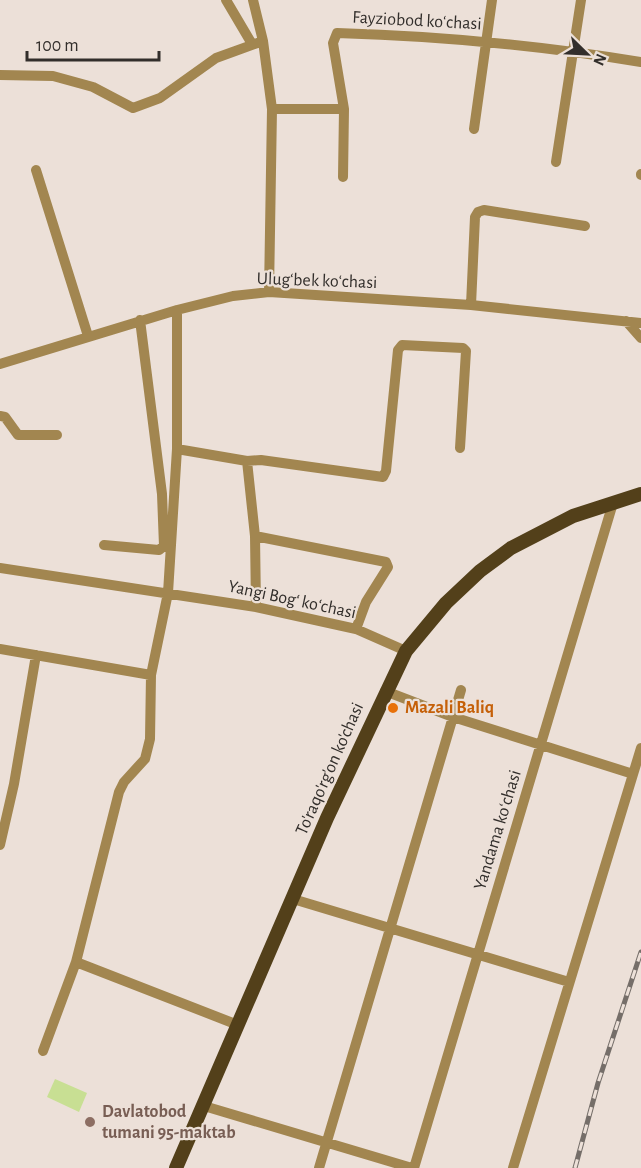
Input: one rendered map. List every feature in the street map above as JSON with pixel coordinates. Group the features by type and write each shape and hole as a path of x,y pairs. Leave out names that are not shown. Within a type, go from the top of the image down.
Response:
{"main road":[{"name":"To'raqo'rg'on ko'chasi","path":"176,1168 385,691 406,651 446,603 480,571 511,548 573,516 641,494"}],"street":[{"path":"226,0 258,43"},
{"path":"253,0 258,43 272,109 269,292"},
{"path":"474,129 492,0"},
{"path":"556,162 581,0"},
{"name":"Fayziobod koʻchasi","path":"344,110 333,43 337,33 444,36 574,51 641,62"},
{"path":"0,75 53,76 93,87 133,108 160,98 216,57 258,43"},
{"path":"272,109 344,110 342,177"},
{"path":"36,170 88,336"},
{"path":"471,305 475,217 478,212 484,210 585,226"},
{"name":"Ulugʻbek koʻchasi","path":"0,364 177,310 233,296 269,292 471,305 641,322"},
{"path":"43,1051 76,962 119,792 124,782 144,759 147,749 151,675 168,593 177,449 177,310"},
{"path":"104,545 159,550 164,546 160,472 140,320"},
{"path":"626,321 641,338"},
{"path":"177,449 247,461 261,460 383,477 386,471 398,350 402,345 412,344 463,348 466,351 460,448"},
{"path":"0,416 4,417 18,435 57,435"},
{"path":"247,461 255,537 256,607"},
{"name":"Yandama koʻchasi","path":"413,1168 613,503"},
{"path":"255,537 387,562 388,567 366,602 356,629"},
{"name":"Yangi Bogʻ koʻchasi","path":"0,568 256,607 356,629 406,651"},
{"path":"0,649 151,675"},
{"path":"0,845 14,784 36,655"},
{"path":"319,1168 460,690"},
{"path":"385,691 453,717 542,743 633,774"},
{"path":"513,1168 641,748"},
{"path":"293,899 569,982"},
{"path":"76,962 238,1025"},
{"path":"204,1106 413,1168"}],"green space":[{"path":"55,1079 87,1093 79,1112 47,1097"}],"railway":[{"path":"575,1168 598,1083 641,952"}],"place":[{"name":"Mazali Baliq","path":"393,708"},
{"name":"Davlatobod tumani 95-maktab","path":"90,1122"}]}
